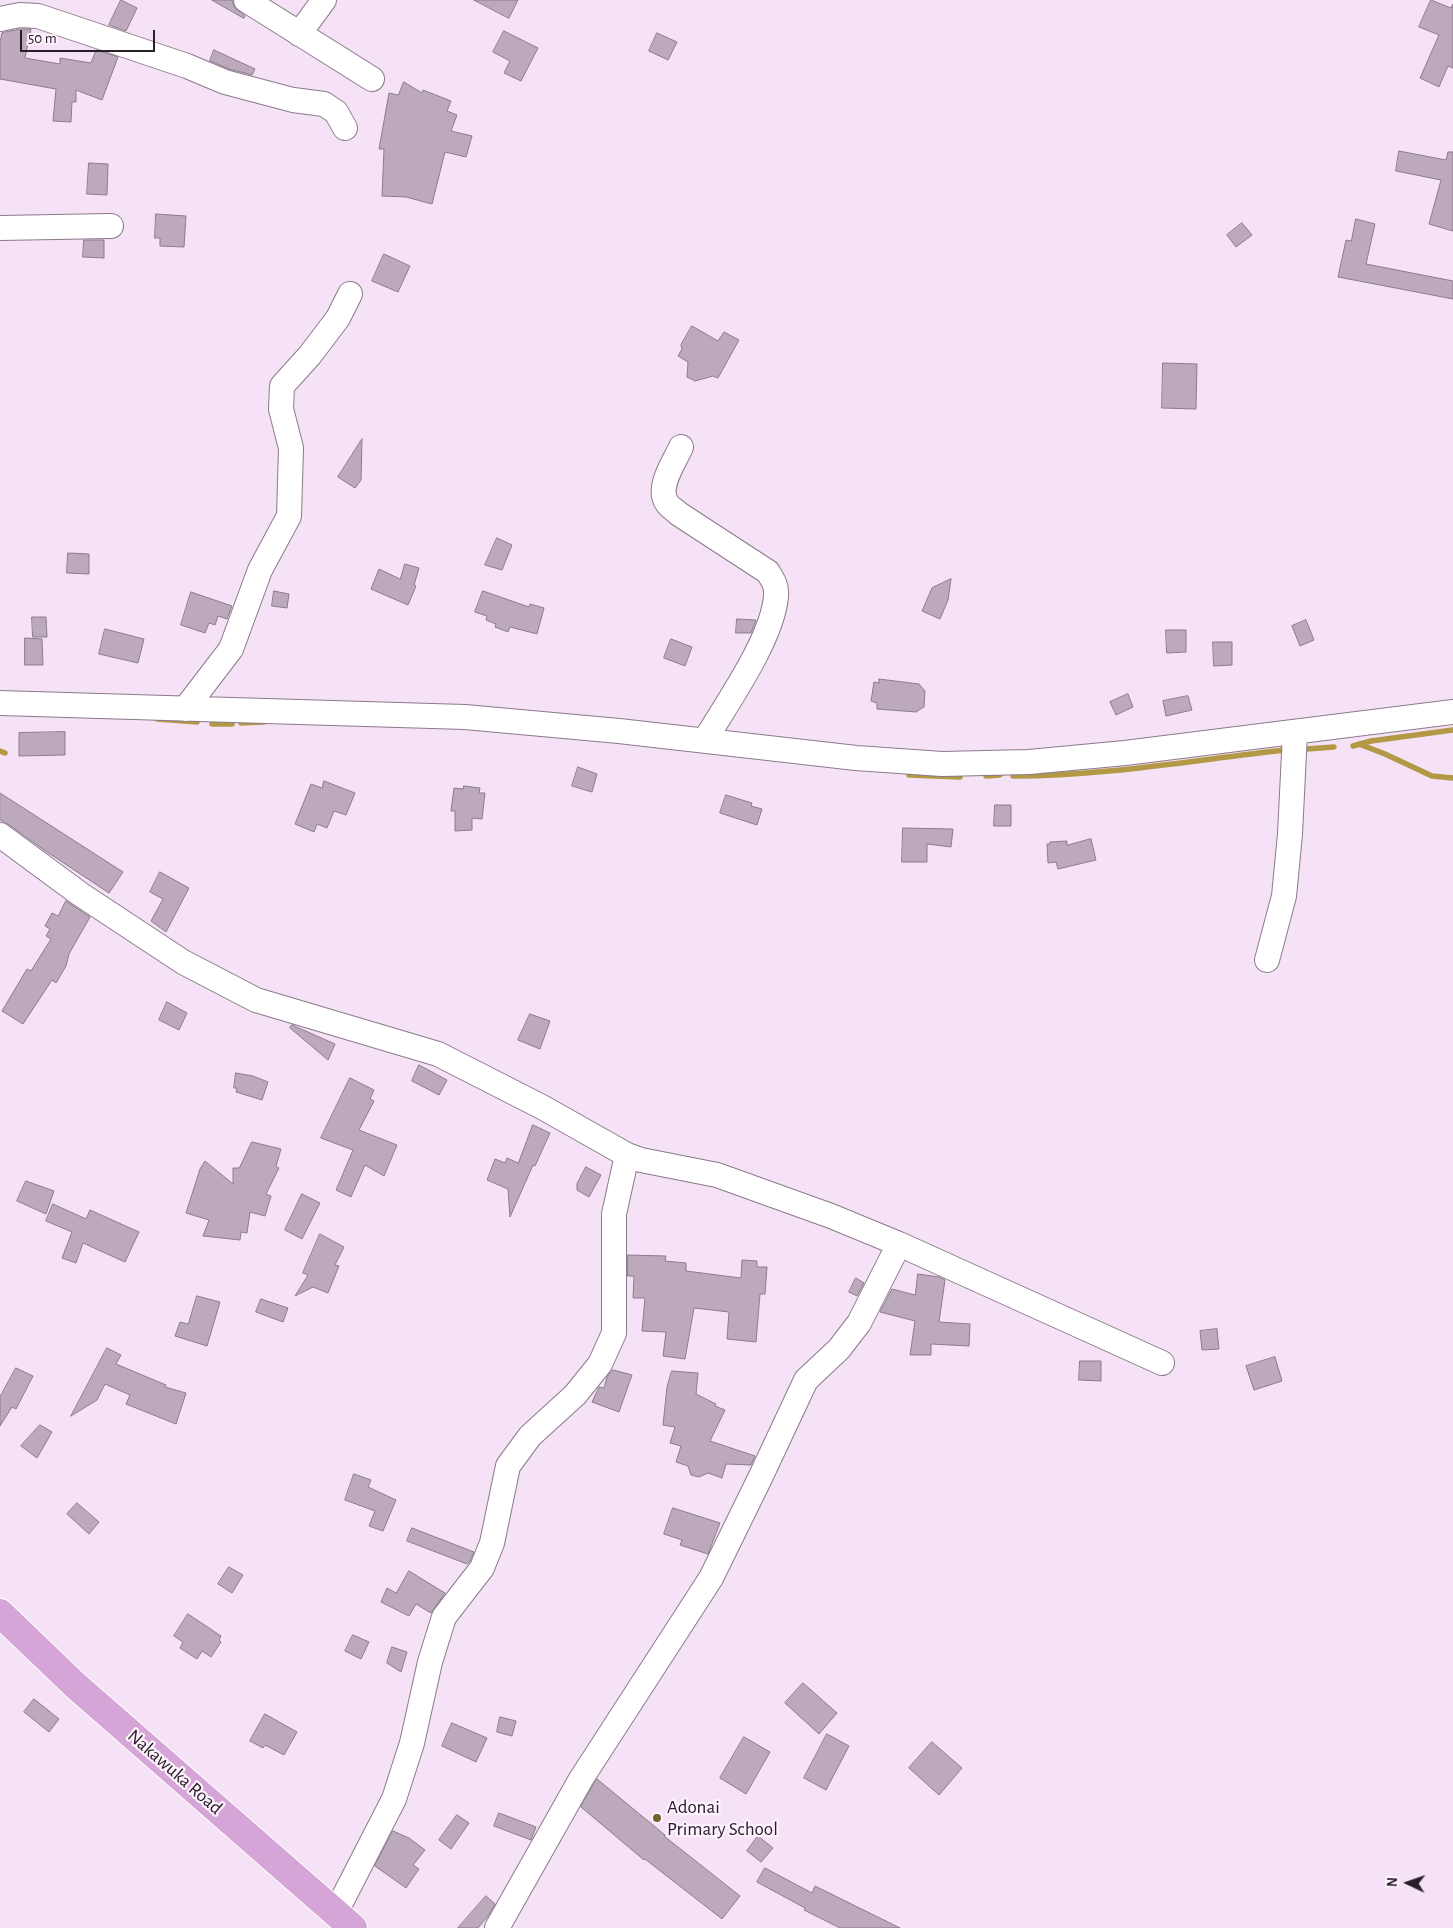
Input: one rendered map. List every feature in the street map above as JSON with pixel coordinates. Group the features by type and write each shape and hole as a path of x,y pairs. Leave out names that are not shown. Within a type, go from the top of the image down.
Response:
{"main road":[{"name":"Nakawuka Road","path":"0,1612 75,1685 345,1920"}],"street":[{"path":"246,0 372,79"},
{"path":"299,34 324,0"},
{"path":"0,19 20,15 38,16 187,66 225,82 285,98 324,104 336,112 345,128"},
{"path":"0,228 111,226"},
{"path":"185,709 230,649 260,570 289,516 291,448 281,409 282,386 310,355 338,318 350,294"},
{"path":"681,447 664,485 664,496 667,504 679,514 768,572 775,582 776,595 773,612 758,649 705,740"},
{"path":"0,703 465,717 705,740 856,758 962,764 1028,762 1295,733 1453,712"},
{"path":"1267,960 1284,896 1290,834 1295,733"},
{"path":"0,835 80,894 183,962 256,1000 438,1054 542,1107 628,1155 641,1160 717,1175 831,1216 899,1244 1162,1363"},
{"path":"345,1920 394,1799 412,1743 428,1669 444,1617 482,1568 492,1543 508,1466 530,1436 575,1395 600,1364 614,1333 614,1214 628,1155"},
{"path":"497,1928 581,1779 711,1578 806,1380 839,1348 859,1323 899,1244"}],"building":[{"path":"121,0 137,8 126,31 109,25"},
{"path":"212,0 232,0 234,7 245,16 244,18"},
{"path":"474,0 518,0 509,18"},
{"path":"1431,0 1451,8 1453,4 1453,68 1448,66 1439,87 1420,78 1439,35 1419,27"},
{"path":"31,29 25,58 60,64 60,58 91,63 96,50 118,57 102,100 76,90 76,102 72,102 71,122 53,121 56,89 0,79 0,42 2,33"},
{"path":"504,31 538,48 521,81 504,73 510,61 493,52"},
{"path":"657,33 677,42 668,60 649,51"},
{"path":"214,50 255,69 252,75 229,69 210,61"},
{"path":"404,82 422,93 423,90 451,101 447,111 457,115 451,131 472,136 466,157 445,152 432,204 406,197 382,196 384,149 379,149 389,93 398,95"},
{"path":"1399,151 1446,160 1448,152 1453,152 1453,231 1429,224 1441,180 1396,171"},
{"path":"89,163 108,164 107,195 87,194"},
{"path":"156,214 186,216 184,247 160,246 160,238 155,238"},
{"path":"1356,219 1375,224 1366,264 1453,281 1453,299 1338,277 1346,240 1351,241"},
{"path":"1242,223 1252,235 1236,247 1227,235"},
{"path":"84,240 104,240 104,258 83,257"},
{"path":"384,254 410,266 398,292 372,281"},
{"path":"692,326 718,341 724,332 739,340 718,378 713,376 695,381 687,377 688,362 678,356 682,349 681,345"},
{"path":"1163,363 1197,364 1196,409 1162,408"},
{"path":"362,439 361,480 355,488 338,477"},
{"path":"497,538 512,545 502,570 485,565"},
{"path":"68,553 89,554 89,574 67,573"},
{"path":"405,564 419,568 414,585 416,586 408,605 371,589 379,569 400,579"},
{"path":"951,579 948,600 940,619 922,611 932,588"},
{"path":"274,591 289,594 287,608 272,606"},
{"path":"483,591 529,607 530,604 544,608 537,634 510,627 508,632 495,627 496,624 486,620 487,616 475,612"},
{"path":"191,592 232,606 227,619 218,616 215,625 209,623 205,633 181,625"},
{"path":"32,617 46,617 47,637 33,637"},
{"path":"737,619 756,620 751,633 736,633"},
{"path":"1306,620 1314,640 1300,646 1292,626"},
{"path":"105,629 144,639 138,663 99,654"},
{"path":"1166,630 1186,630 1186,652 1167,653"},
{"path":"25,638 42,639 43,665 25,665"},
{"path":"671,639 692,647 685,666 664,658"},
{"path":"1213,642 1232,642 1232,665 1214,666"},
{"path":"879,679 919,684 925,691 924,707 916,712 877,709 877,703 871,701 874,682 879,683"},
{"path":"1128,694 1133,707 1116,715 1110,702"},
{"path":"1188,696 1192,710 1166,716 1163,701"},
{"path":"65,732 65,755 19,756 19,733"},
{"path":"578,767 597,774 592,792 572,786"},
{"path":"324,781 355,793 346,815 334,811 327,828 317,824 314,832 295,824 311,784 322,788"},
{"path":"464,786 480,788 479,793 485,793 482,819 472,818 472,830 455,831 455,811 451,811 454,788 463,789"},
{"path":"0,793 123,872 109,893 0,820"},
{"path":"726,795 752,803 751,806 762,809 757,825 720,813"},
{"path":"995,805 1011,805 1011,826 994,826"},
{"path":"903,828 953,829 951,847 927,844 927,862 902,862"},
{"path":"1091,839 1096,860 1058,869 1056,862 1048,863 1047,844 1050,844 1050,842 1067,841 1067,845"},
{"path":"160,872 189,888 166,932 151,921 163,899 150,892"},
{"path":"66,901 90,917 69,954 66,966 56,983 52,980 23,1024 2,1011 27,969 31,971 51,939 46,936 50,929 45,926 52,913 58,916"},
{"path":"167,1002 187,1013 179,1030 159,1020"},
{"path":"530,1014 550,1021 540,1049 518,1040"},
{"path":"292,1025 335,1044 328,1060 290,1028"},
{"path":"419,1065 447,1080 439,1095 412,1081"},
{"path":"236,1073 253,1076 268,1082 262,1100 236,1092 237,1088 234,1088"},
{"path":"350,1078 374,1090 370,1099 374,1101 359,1130 397,1145 384,1176 365,1165 351,1197 336,1190 353,1150 321,1138"},
{"path":"533,1125 550,1133 535,1166 533,1165 510,1217 508,1189 487,1180 495,1159 505,1163 507,1158 518,1163"},
{"path":"252,1142 281,1149 276,1166 279,1168 266,1194 271,1196 265,1216 250,1212 247,1233 241,1232 240,1240 203,1236 209,1220 186,1213 200,1169 205,1161 233,1184 233,1168 239,1168"},
{"path":"586,1167 601,1175 589,1197 577,1190 577,1184"},
{"path":"26,1181 54,1191 46,1214 17,1201"},
{"path":"302,1194 320,1203 302,1239 285,1230"},
{"path":"53,1204 86,1219 90,1210 139,1232 125,1262 83,1243 76,1263 62,1258 72,1232 46,1221"},
{"path":"320,1234 344,1247 335,1265 339,1266 328,1293 313,1287 295,1296 308,1275 303,1273"},
{"path":"628,1255 666,1256 665,1261 686,1263 686,1271 741,1278 742,1260 757,1261 757,1267 767,1267 765,1294 760,1294 756,1342 727,1339 729,1312 694,1308 685,1359 663,1356 666,1332 642,1331 645,1298 633,1298 634,1276 628,1276"},
{"path":"918,1274 939,1277 945,1280 939,1322 970,1324 969,1346 931,1344 931,1355 910,1355 915,1321 880,1312 892,1289 915,1295"},
{"path":"856,1278 864,1283 857,1296 849,1292"},
{"path":"197,1296 220,1302 207,1346 175,1336 180,1322 188,1324"},
{"path":"261,1299 288,1308 283,1322 256,1312"},
{"path":"1217,1329 1219,1349 1202,1350 1200,1331"},
{"path":"107,1348 121,1355 116,1364 166,1385 165,1387 186,1393 176,1424 126,1404 130,1395 105,1384 97,1400 71,1416"},
{"path":"1275,1357 1282,1381 1254,1390 1246,1366"},
{"path":"1080,1361 1101,1361 1101,1381 1079,1380"},
{"path":"16,1368 33,1376 16,1409 12,1407 0,1426 0,1397"},
{"path":"613,1370 632,1375 619,1412 592,1402 599,1387 604,1388 607,1377"},
{"path":"672,1371 698,1373 696,1394 725,1410 710,1441 755,1456 751,1465 726,1464 722,1478 708,1473 699,1477 691,1475 688,1466 676,1462 681,1446 670,1443 675,1427 663,1425 667,1387"},
{"path":"40,1425 52,1432 37,1458 21,1446"},
{"path":"354,1474 371,1480 368,1487 396,1500 383,1531 369,1526 375,1511 345,1500"},
{"path":"77,1503 99,1522 89,1534 67,1514"},
{"path":"673,1508 720,1523 708,1554 680,1545 682,1540 664,1534"},
{"path":"412,1528 474,1552 470,1561 467,1564 407,1541"},
{"path":"229,1567 243,1575 232,1593 218,1584"},
{"path":"409,1571 445,1593 431,1613 416,1604 409,1616 381,1602 387,1588 396,1593"},
{"path":"188,1614 221,1636 219,1640 221,1642 211,1657 202,1651 197,1659 180,1648 183,1642 174,1636"},
{"path":"353,1635 369,1642 361,1659 345,1651"},
{"path":"392,1647 407,1652 401,1672 387,1663"},
{"path":"803,1683 837,1713 819,1734 785,1703"},
{"path":"34,1699 59,1719 49,1732 24,1712"},
{"path":"265,1714 297,1732 284,1755 265,1745 263,1748 250,1741"},
{"path":"500,1717 516,1721 512,1736 497,1732"},
{"path":"452,1723 487,1738 476,1762 442,1746"},
{"path":"827,1734 849,1746 826,1790 804,1778"},
{"path":"744,1737 770,1752 746,1794 720,1778"},
{"path":"932,1742 962,1768 939,1795 909,1768"},
{"path":"597,1779 664,1836 740,1896 722,1919 644,1860 581,1807"},
{"path":"499,1813 536,1827 531,1840 494,1826"},
{"path":"457,1815 469,1823 451,1849 439,1840"},
{"path":"393,1831 409,1838 425,1850 413,1865 419,1869 406,1888 375,1866"},
{"path":"758,1836 773,1848 761,1862 747,1851"},
{"path":"765,1868 812,1893 815,1886 900,1928 840,1928 804,1910 805,1908 757,1882"},
{"path":"486,1896 495,1904 478,1928 458,1928"}],"waterway":[{"path":"157,719 197,722"},
{"path":"241,723 264,722"},
{"path":"212,724 232,724"},
{"path":"1353,746 1371,741 1453,730"},
{"path":"1359,744 1432,776 1453,778"},
{"path":"1307,749 1334,747"},
{"path":"1013,776 1149,767 1285,750"},
{"path":"0,751 5,753"},
{"path":"909,775 960,777"},
{"path":"986,776 1000,775"}],"place":[{"name":"Adonai Primary School","path":"657,1818"}]}
